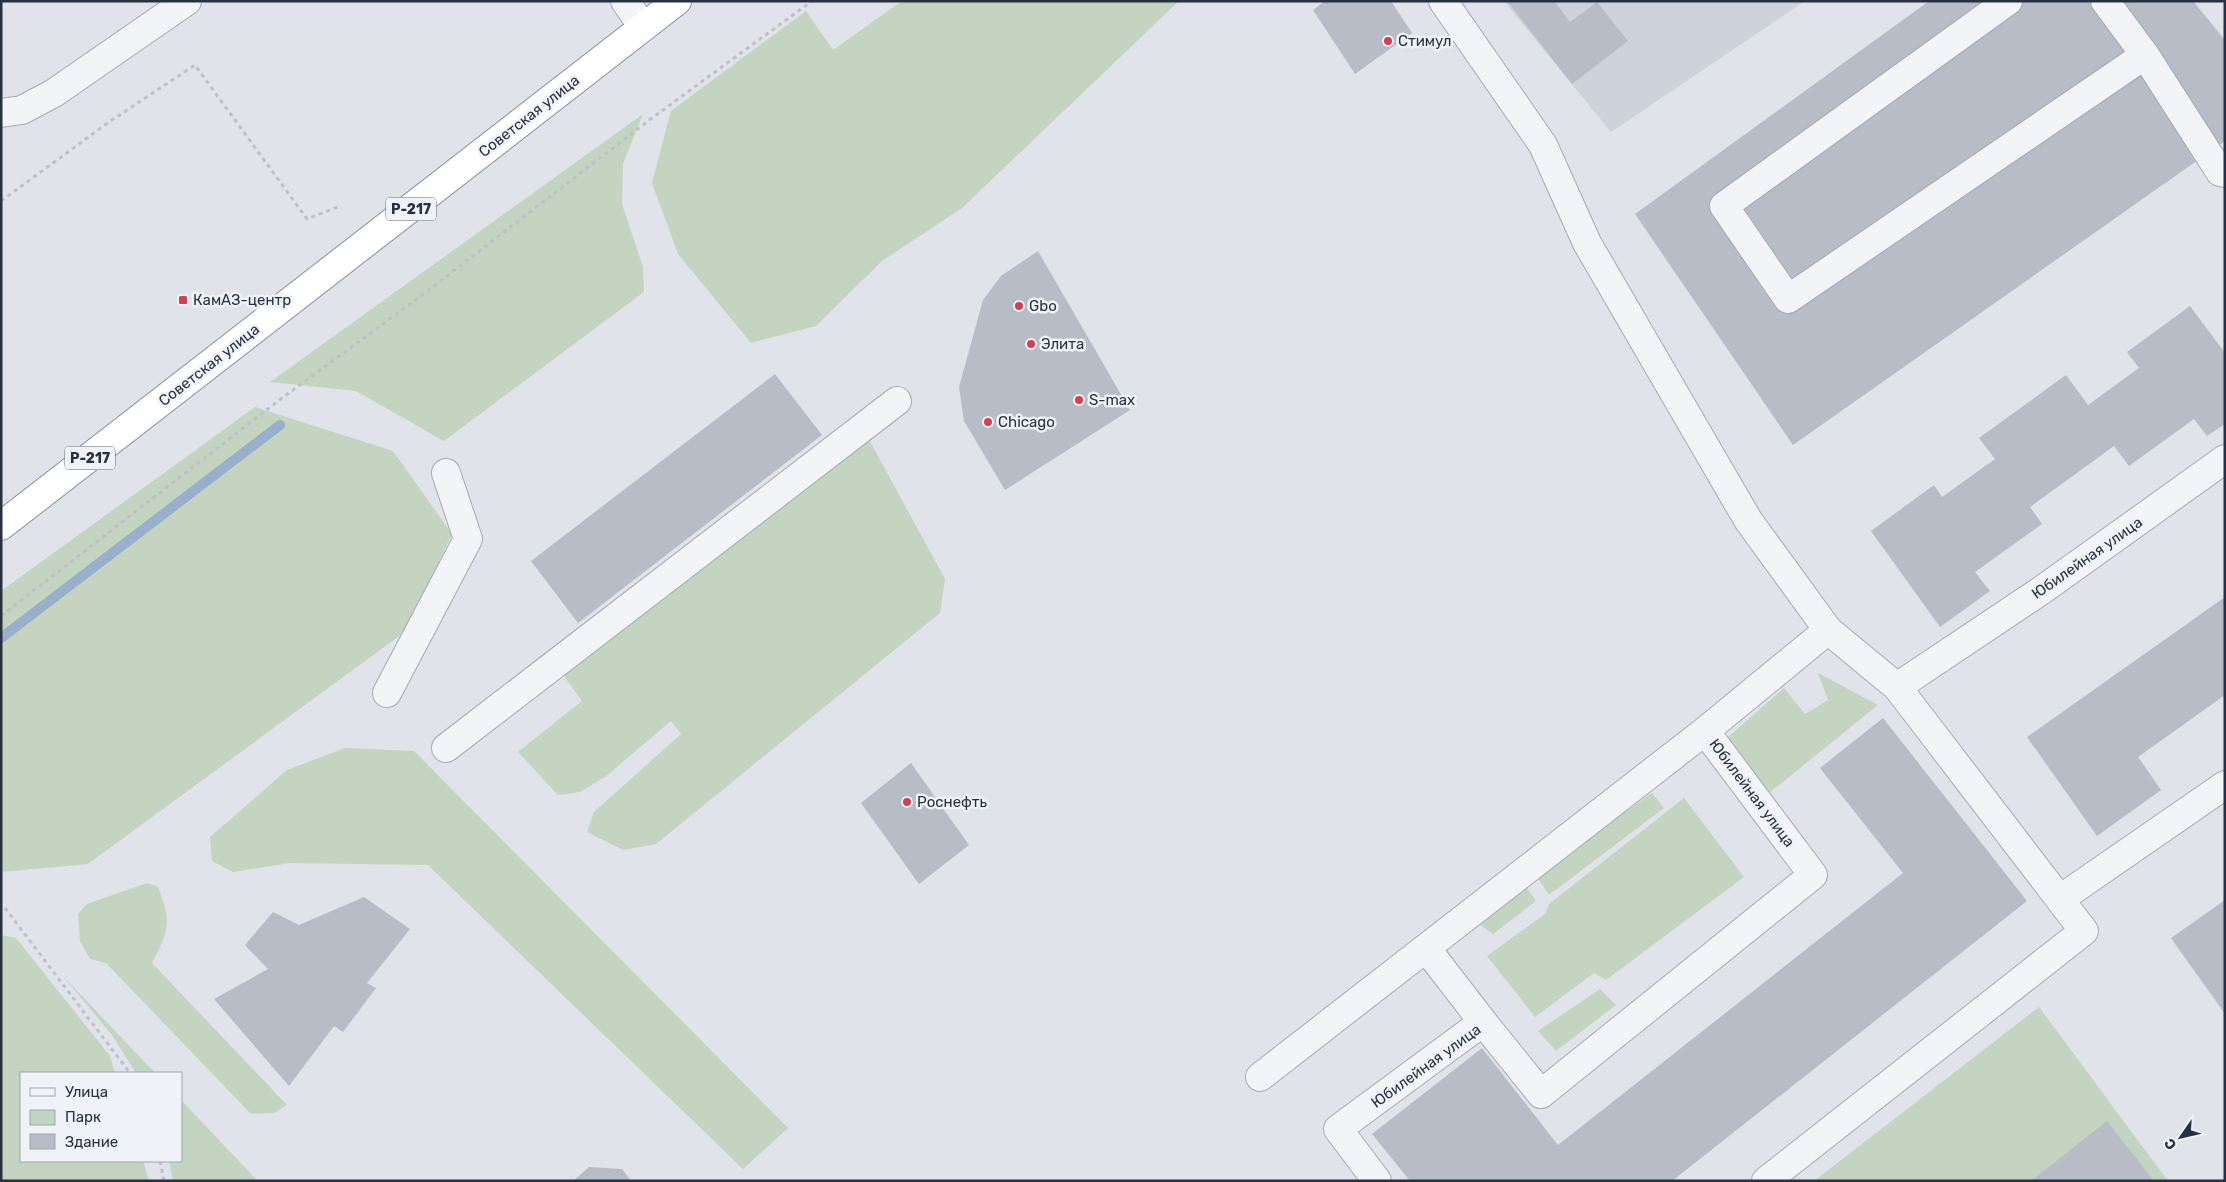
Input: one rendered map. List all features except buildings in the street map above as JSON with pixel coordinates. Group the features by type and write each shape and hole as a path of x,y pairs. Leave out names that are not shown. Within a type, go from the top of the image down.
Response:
{"highway":[{"name":"Советская улица","path":"1,526 677,1"}],"street":[{"path":"1,113 22,110 54,93 187,1"},
{"path":"625,1 643,27"},
{"path":"1443,1 1543,145 1587,243 1748,520 1828,630 1897,687 2084,931 1766,1181"},
{"path":"2008,1 1724,206 1788,299 2145,55"},
{"path":"2105,1 2145,55 2220,172 2225,173"},
{"path":"446,748 897,401"},
{"name":"Юбилейная улица","path":"1897,687 2042,590 2225,459"},
{"path":"387,693 468,539 446,473"},
{"name":"Юбилейная улица","path":"1377,1181 1338,1129 1483,1022 1541,1094 1813,874 1705,731 1828,630"},
{"path":"1260,1077 1705,731"},
{"path":"2060,899 2225,785"},
{"path":"1426,948 1483,1022"}],"path":[{"path":"1,616 282,398 413,302 652,118 812,1"},
{"path":"1,201 109,122 194,65 307,219 338,207"},
{"path":"6,908 129,1072"},
{"path":"160,1162 164,1181"}],"shaded area":[{"path":"1504,1 1805,1 1611,132"}],"green space":[{"path":"902,1 1179,1 962,208 882,261 816,326 751,343 678,254 652,183 671,111 806,11 833,50"},
{"path":"643,114 623,164 622,204 643,267 644,292 444,441 356,391 270,382"},
{"path":"255,407 393,451 452,534 406,631 88,864 1,872 1,591"},
{"path":"867,436 945,579 940,613 656,844 623,850 587,832 594,812 681,734 671,721 605,777 580,792 558,795 518,752 582,701 562,673"},
{"path":"1818,673 1878,705 1768,794 1727,738 1784,688 1805,714 1828,700"},
{"path":"345,748 414,751 788,1128 743,1169 428,865 290,863 233,872 212,861 210,837 287,770"},
{"path":"1652,793 1664,808 1549,895 1536,875"},
{"path":"1684,798 1744,877 1606,980 1594,973 1535,1017 1487,956 1545,914 1549,904"},
{"path":"147,883 158,887 167,918 165,934 152,963 287,1105 274,1113 251,1114 106,963 90,959 80,941 78,914 87,904"},
{"path":"1524,883 1536,901 1493,934 1474,920"},
{"path":"1,935 16,938 110,1056 115,1072 20,1072 20,1162 143,1162 149,1181 1,1181"},
{"path":"62,975 154,1072 135,1072 112,1035"},
{"path":"1600,989 1616,1005 1556,1051 1538,1031"},
{"path":"2039,1007 2168,1181 1814,1181"},
{"path":"182,1101 258,1181 173,1181 169,1162 182,1162"}],"waterway":[{"path":"1,638 280,425"}],"place":[{"name":"Стимул","path":"1388,41"},
{"name":"КамАЗ-центр","path":"183,300"},
{"name":"Gbo","path":"1019,306"},
{"name":"Элита","path":"1031,344"},
{"name":"S-max","path":"1079,400"},
{"name":"Chicago","path":"988,422"},
{"name":"Роснефть","path":"907,802"}]}
